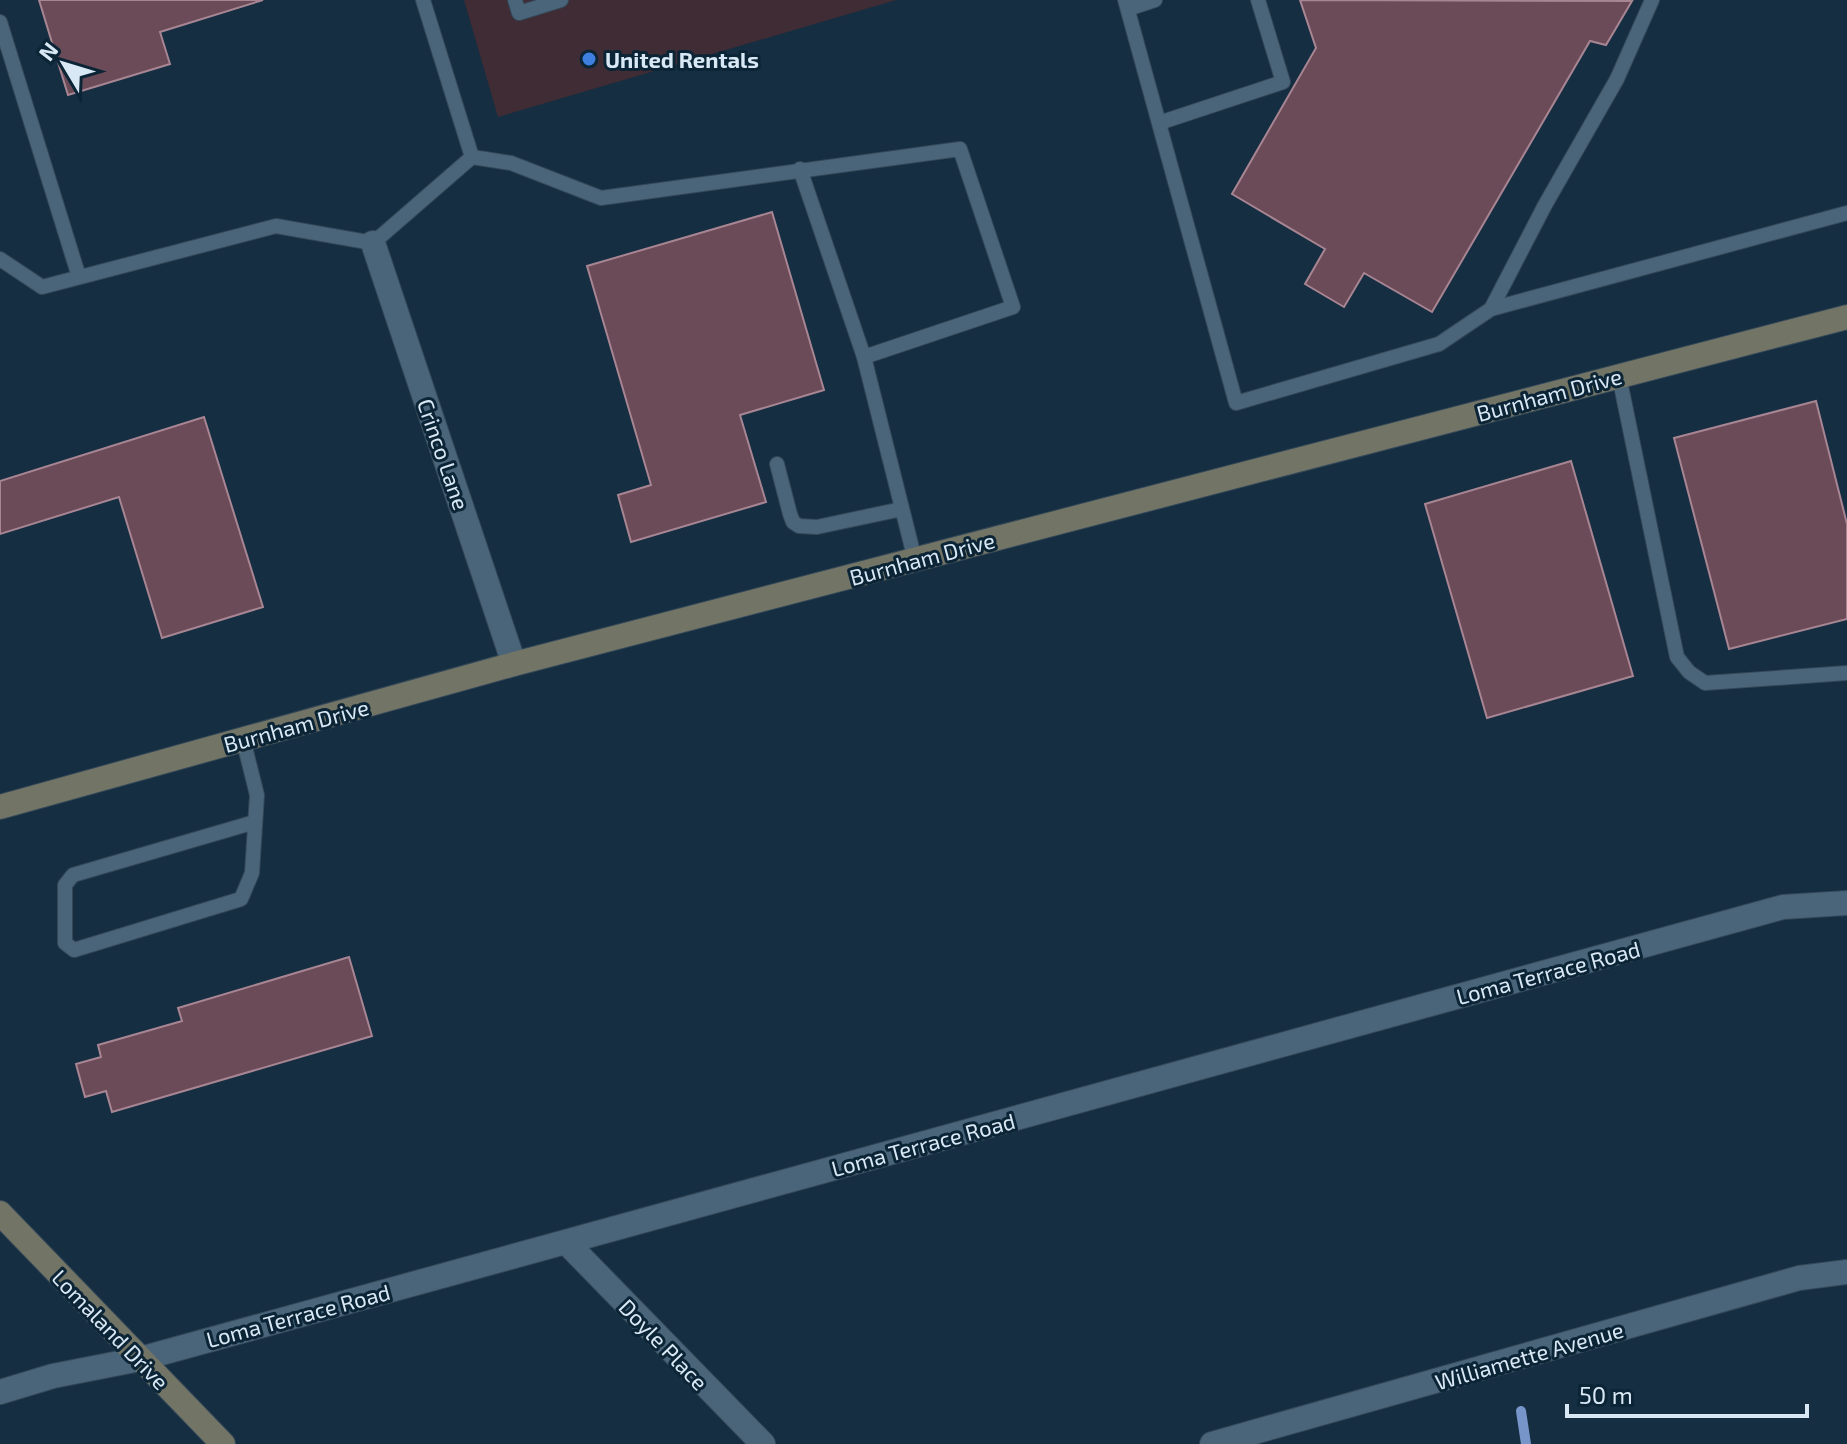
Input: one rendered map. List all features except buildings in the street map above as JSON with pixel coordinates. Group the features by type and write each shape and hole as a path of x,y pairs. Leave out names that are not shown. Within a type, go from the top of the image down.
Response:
{"street":[{"name":"Crinco Lane","path":"373,243 514,664"},
{"name":"Burnham Drive","path":"0,807 514,664 1847,317"},
{"name":"Loma Terrace Road","path":"0,1392 53,1376 140,1359 1783,907 1847,903"},
{"name":"Lomaland Drive","path":"0,1213 223,1444"},
{"name":"Doyle Place","path":"566,1242 763,1444"},
{"name":"Williamette Avenue","path":"1212,1444 1799,1278 1847,1272"}],"lane":[{"path":"423,0 472,157"},
{"path":"515,0 519,13 561,0"},
{"path":"1155,0 1126,4 1236,403 1439,344 1491,309 1847,213"},
{"path":"1159,123 1283,82 1258,0"},
{"path":"1491,309 1545,205 1617,79 1652,0"},
{"path":"0,22 79,277"},
{"path":"0,259 42,287 276,226 373,243 472,157 511,163 601,198 960,149 1013,307 864,357"},
{"path":"800,169 864,357 915,560"},
{"path":"1619,376 1677,657 1689,672 1705,683 1847,673"},
{"path":"777,464 790,514 799,526 817,527 902,509"},
{"path":"243,739 257,795 252,873 241,899 74,950 65,943 65,885 73,875 255,822"}],"shaded area":[{"name":"United Rentals","path":"464,0 896,0 498,117"}],"waterway":[{"path":"1521,1411 1526,1444"}],"place":[{"name":"United Rentals","path":"589,59"}]}
